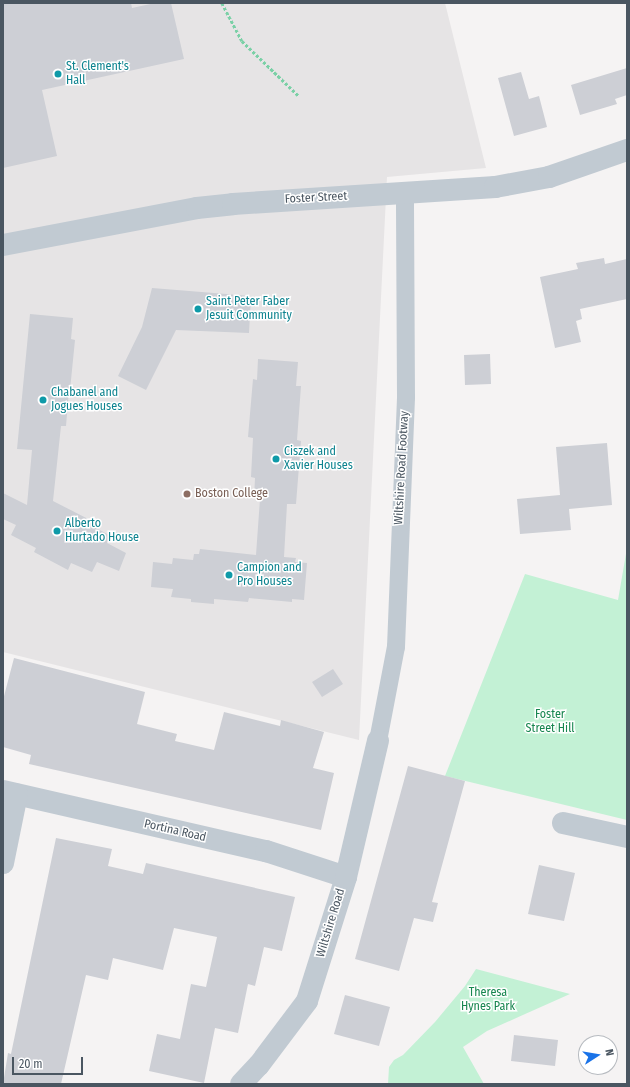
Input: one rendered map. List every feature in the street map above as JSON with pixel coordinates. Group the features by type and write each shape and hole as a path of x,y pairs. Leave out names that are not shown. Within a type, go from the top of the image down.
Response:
{"street":[{"name":"Foster Street","path":"3,246 204,207 264,200 495,187 549,177 627,150"},
{"name":"Wiltshire Road Footway","path":"378,741 396,647 406,397 405,193"},
{"name":"Wiltshire Road","path":"241,1084 259,1065 307,1001 346,877 378,741"},
{"name":"Portina Road","path":"10,792 266,851 346,877"},
{"path":"3,863 10,792"},
{"path":"563,823 627,837"}],"path":[{"path":"222,3 242,41 299,96"}],"shaded area":[{"name":"Boston College","path":"3,3 445,3 486,168 387,177 359,740 3,652"}],"green space":[{"name":"Foster Street Hill","path":"627,548 627,820 445,776 525,574 618,600"},
{"name":"Theresa Hynes Park","path":"476,969 570,994 487,1031 463,1047 484,1084 388,1084 389,1067 394,1060 403,1055 435,1022 465,986"}],"building":[{"name":"St. Clement's Hall","path":"3,3 131,3 132,8 155,3 171,3 184,59 42,90 57,156 3,168"},
{"path":"627,68 627,95 615,99 617,104 580,115 571,85"},
{"path":"521,72 529,99 539,96 547,127 514,136 498,78"},
{"path":"604,258 605,264 627,259 627,299 580,309 582,319 576,321 581,342 555,348 540,277 578,269 576,263"},
{"name":"Saint Peter Faber Jesuit Community","path":"152,288 251,296 249,333 176,330 146,390 118,376 142,327"},
{"path":"30,314 73,318 71,339 75,340 70,390 66,426 61,426 53,501 96,523 94,527 111,536 107,543 126,553 119,571 97,562 92,572 71,563 68,570 34,552 36,548 11,535 16,525 3,519 3,493 27,505 32,450 17,449"},
{"path":"490,354 491,384 465,385 464,355"},
{"path":"258,359 298,362 296,386 301,386 297,440 301,441 296,504 287,504 284,557 296,558 295,562 307,563 304,600 292,599 292,602 249,598 248,602 214,599 214,604 191,602 191,599 171,597 173,589 151,587 153,562 172,564 173,558 193,560 194,554 199,554 200,549 256,555 260,499 254,498 255,478 251,477 253,438 248,437 253,379 257,380"},
{"path":"607,443 612,505 569,509 571,530 520,534 517,499 560,495 556,447"},
{"path":"14,658 145,692 137,724 177,734 175,741 214,750 224,712 280,726 281,720 324,732 313,768 334,773 321,830 29,764 31,755 3,747 3,700"},
{"path":"333,669 343,684 322,697 312,682"},
{"path":"408,766 465,781 432,902 438,903 433,922 414,918 399,971 355,959"},
{"path":"56,838 112,849 108,866 143,874 146,863 295,897 282,951 264,947 255,986 248,984 238,1033 215,1028 204,1083 149,1071 157,1034 180,1039 191,984 206,987 217,937 174,928 163,970 113,958 108,980 86,975 61,1084 3,1084 8,1053 11,1054"},
{"path":"539,865 575,873 564,921 528,914"},
{"path":"345,995 390,1007 379,1046 334,1034"},
{"path":"514,1035 558,1040 555,1066 511,1061"}],"place":[{"name":"St. Clement's Hall","path":"58,74"},
{"name":"Saint Peter Faber Jesuit Community","path":"198,309"},
{"name":"Chabanel and Jogues Houses","path":"43,400"},
{"name":"Ciszek and Xavier Houses","path":"276,459"},
{"name":"Boston College","path":"187,494"},
{"name":"Alberto Hurtado House","path":"57,531"},
{"name":"Campion and Pro Houses","path":"229,575"}]}
